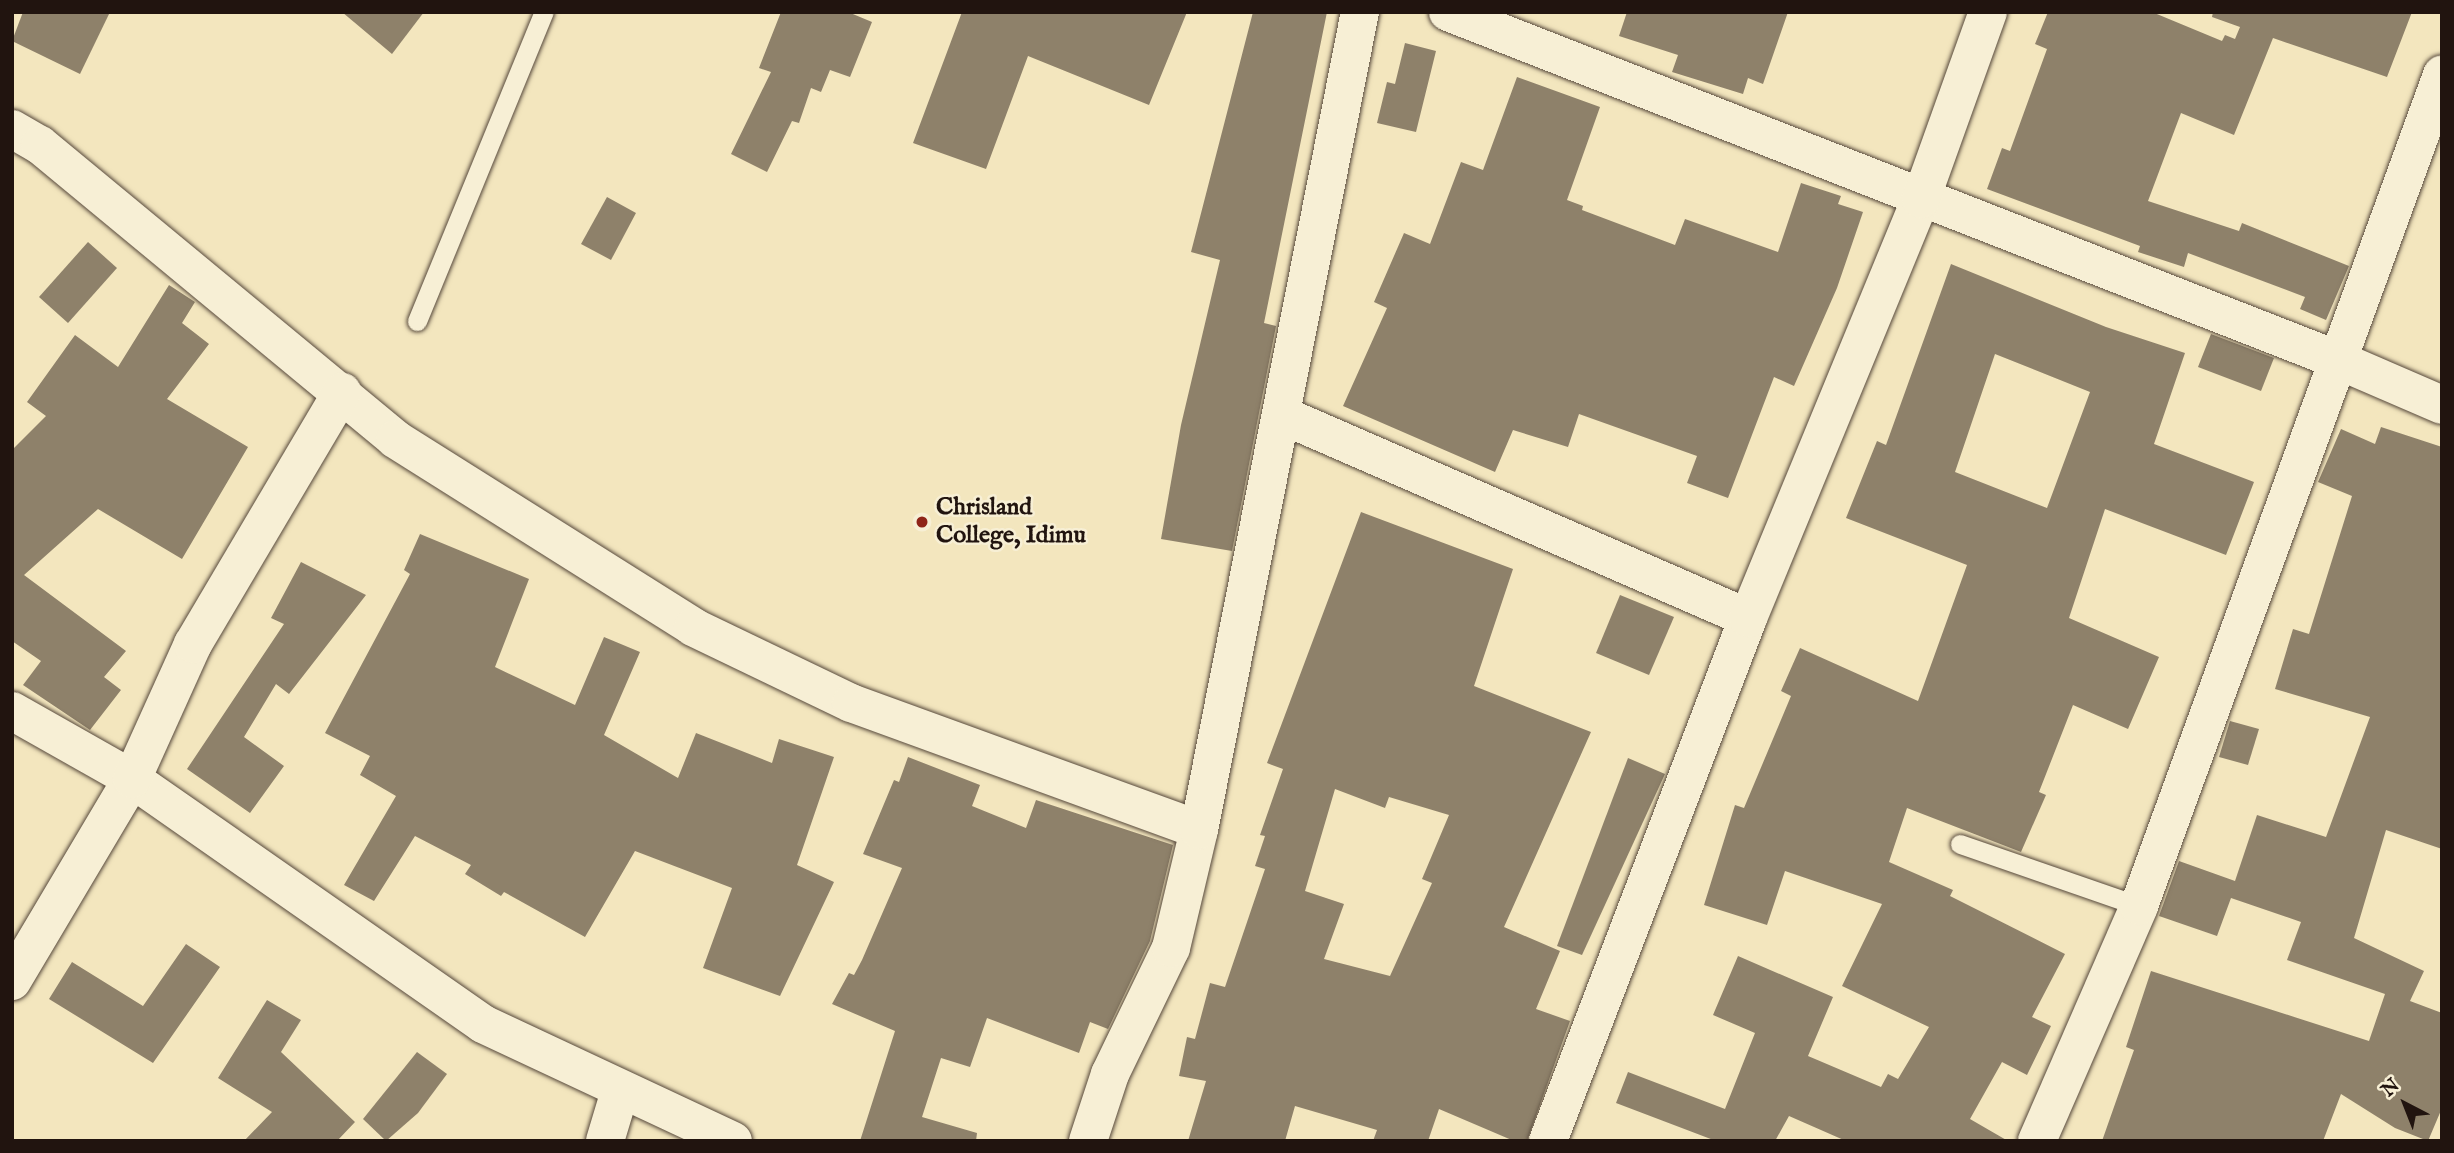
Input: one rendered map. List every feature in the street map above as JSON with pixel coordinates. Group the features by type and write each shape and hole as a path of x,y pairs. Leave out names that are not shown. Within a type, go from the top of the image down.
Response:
{"street":[{"path":"1088,1141 1110,1074 1171,948 1199,830 1284,416 1360,12"},
{"path":"1448,12 2338,360 2442,405"},
{"path":"1548,1141 1748,618 1921,199 1987,12"},
{"path":"2037,1141 2139,905 2442,75"},
{"path":"12,129 40,145 342,392 395,439 693,627 851,703 1199,830"},
{"path":"12,981 132,779 193,644 342,392"},
{"path":"1284,416 1748,618"},
{"path":"12,710 132,779 483,1024 620,1091 733,1141"},
{"path":"605,1141 620,1091"}],"lane":[{"path":"417,321 544,12"},
{"path":"1960,844 2139,905"}],"building":[{"path":"23,12 110,12 80,74 12,41"},
{"path":"342,12 424,12 392,54"},
{"path":"781,12 848,12 872,22 850,77 830,70 821,92 811,88 799,123 792,121 767,172 731,154 771,72 759,68"},
{"path":"962,12 1187,12 1149,105 1028,56 986,169 913,143"},
{"path":"1253,12 1327,12 1264,323 1276,326 1232,551 1161,539 1181,425 1220,260 1191,252"},
{"path":"1627,12 1788,12 1763,84 1748,78 1743,94 1672,72 1678,55 1619,36"},
{"path":"2048,12 2152,12 2222,41 2225,35 2235,39 2240,27 2212,17 2213,12 2412,12 2387,77 2273,38 2234,135 2181,113 2148,201 2239,231 2242,223 2349,266 2326,320 2300,309 2305,297 2188,253 2184,267 2138,252 2140,246 1987,189 2002,148 2010,151 2047,49 2035,44"},
{"path":"1405,43 1436,51 1416,132 1377,123 1387,82 1395,84"},
{"path":"1517,77 1600,107 1567,200 1583,206 1582,210 1675,245 1685,219 1778,252 1801,183 1841,196 1838,204 1863,212 1837,288 1794,386 1774,377 1728,498 1687,483 1697,456 1579,414 1568,447 1513,430 1495,472 1343,406 1387,308 1374,302 1404,233 1430,244 1461,162 1483,170"},
{"path":"607,197 636,213 611,260 581,244"},
{"path":"88,242 117,268 68,323 39,297"},
{"path":"1951,264 2106,327 2185,353 2154,444 2254,482 2226,555 2105,509 2069,618 2159,657 2128,729 2073,705 2039,792 2046,795 2021,852 1907,808 1889,862 1953,890 1950,896 2065,954 2032,1017 2051,1026 2027,1075 2002,1062 1970,1119 2008,1141 1846,1141 1789,1116 1775,1141 1716,1141 1616,1103 1628,1072 1725,1109 1755,1033 1713,1015 1738,956 1833,997 1808,1056 1881,1087 1888,1074 1898,1079 1929,1027 1842,986 1882,904 1785,871 1767,925 1704,905 1735,805 1744,808 1791,696 1781,691 1800,648 1918,701 1967,565 1846,518 1877,441 1886,445","holes":["1995,354 2090,392 2047,508 1955,472"]},
{"path":"169,285 195,302 182,323 209,344 167,399 248,447 182,559 98,509 24,575 126,651 104,677 121,690 90,730 23,685 41,661 12,641 12,450 46,416 27,402 75,335 118,367"},
{"path":"2211,334 2274,358 2261,391 2198,367"},
{"path":"2381,427 2442,447 2442,849 2386,830 2354,938 2424,971 2410,1001 2442,1013 2442,1108 2428,1141 2395,1128 2341,1094 2323,1141 2102,1141 2134,1050 2126,1047 2151,971 2369,1041 2385,994 2287,960 2301,922 2231,898 2217,936 2159,916 2179,861 2235,881 2257,815 2326,837 2370,717 2275,689 2293,629 2309,634 2352,496 2318,482 2341,429 2375,444"},
{"path":"1361,512 1513,569 1474,686 1591,732 1504,927 1560,951 1536,1009 1570,1021 1527,1141 1514,1141 1439,1109 1428,1141 1373,1141 1377,1130 1295,1106 1285,1141 1188,1141 1206,1081 1179,1076 1187,1037 1195,1039 1210,983 1225,987 1265,869 1255,866 1265,836 1260,835 1283,769 1267,763","holes":["1335,789 1385,808 1389,797 1449,815 1422,879 1432,883 1390,976 1324,959 1344,904 1305,891"]},
{"path":"420,534 529,579 495,667 575,705 604,637 640,652 604,735 678,778 696,733 772,763 779,739 834,757 797,865 834,882 780,996 703,968 732,888 635,851 585,937 504,892 501,896 465,874 471,865 415,836 374,901 344,885 396,796 360,775 370,756 325,733 410,574 404,570"},
{"path":"301,562 366,595 289,694 276,684 244,737 284,766 250,813 187,769 284,624 271,618"},
{"path":"1620,595 1674,617 1649,675 1596,653"},
{"path":"2230,721 2259,729 2248,765 2219,757"},
{"path":"908,757 980,785 972,806 1026,828 1036,800 1173,845 1150,941 1108,1029 1090,1022 1079,1053 987,1018 970,1067 941,1058 922,1117 977,1133 976,1141 860,1141 895,1031 832,1004 849,973 854,975 862,960 902,868 863,854 894,780 899,782"},
{"path":"1628,758 1665,774 1582,955 1557,946"},
{"path":"186,944 220,967 153,1063 49,999 72,962 143,1006"},
{"path":"267,1000 301,1020 281,1052 355,1122 337,1141 244,1141 272,1112 218,1078"},
{"path":"417,1052 447,1074 418,1113 386,1141 363,1119"}],"place":[{"name":"Chrisland College, Idimu","path":"922,522"}]}
